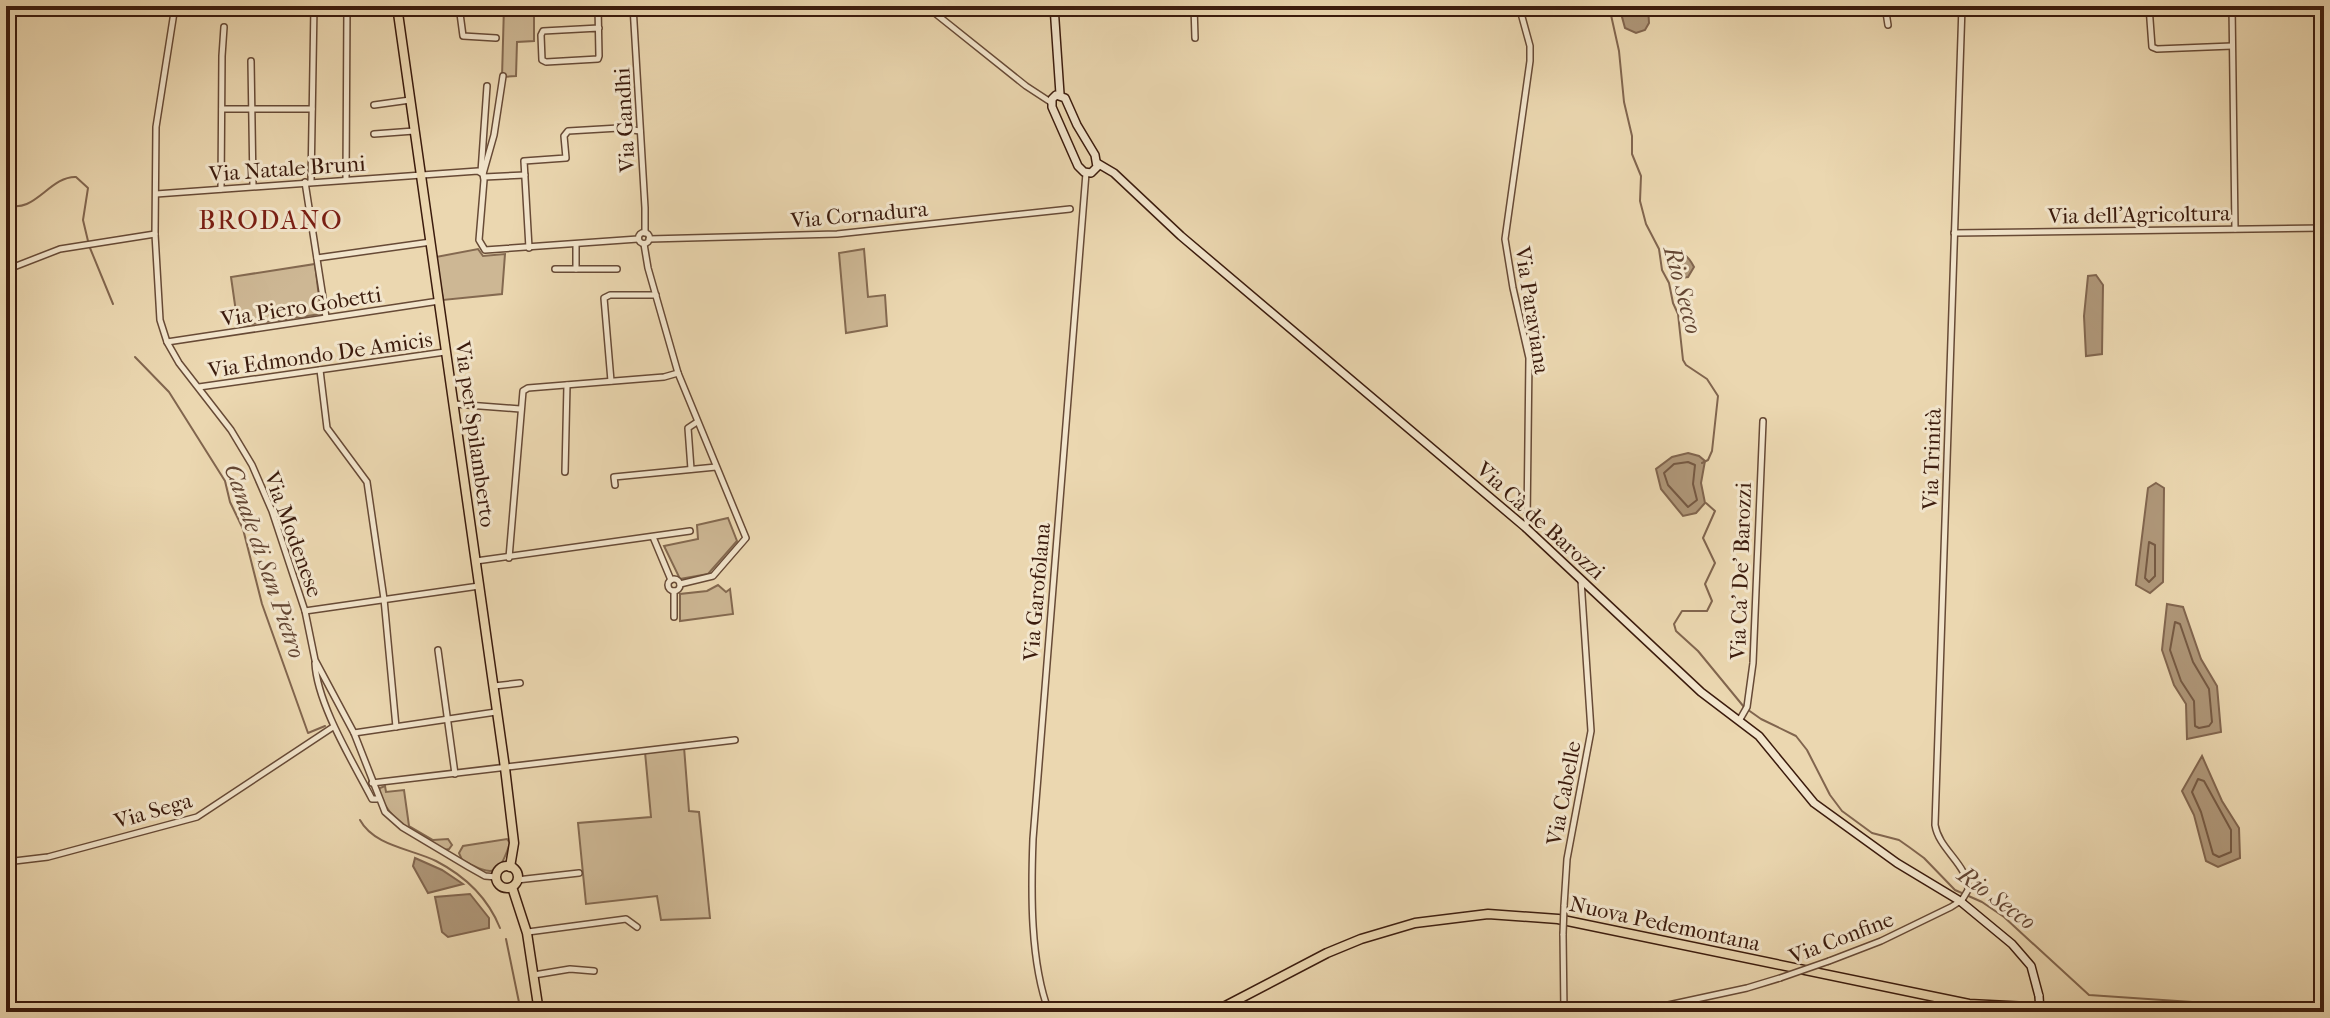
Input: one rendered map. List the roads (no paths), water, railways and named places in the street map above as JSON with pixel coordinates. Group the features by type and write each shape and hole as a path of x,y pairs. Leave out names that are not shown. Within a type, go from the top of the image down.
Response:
{"main road":[{"name":"Via per Spilamberto","path":"397,6 505,768 514,843 510,867"},
{"path":"514,883 501,886 496,877 501,867 510,867 516,872 514,883 527,933 539,1012"},
{"name":"Nuova Pedemontana","path":"1214,1012 1327,953 1361,939 1415,923 1488,914 1558,919 1969,1004 2124,1012"}],"street":[{"name":"Via Modenese","path":"175,6 156,127 155,234 160,320 167,342 179,363 231,430 252,465 272,511 305,611 315,660 354,733 385,812 402,827 485,876 496,877"},
{"path":"211,6 226,9 226,6"},
{"path":"314,6 308,182 326,317"},
{"path":"346,179 347,6"},
{"path":"459,6 463,36 496,38"},
{"path":"598,6 599,28 598,59 542,60 543,31 599,28"},
{"name":"Via Gandhi","path":"633,6 645,233"},
{"path":"666,6 725,6"},
{"path":"926,6 1052,103 1078,166 1086,173 1094,172 1097,163 1065,98 1060,94 1054,6"},
{"path":"1194,6 1195,38"},
{"name":"Via Paraviana","path":"1519,6 1529,40 1530,61 1505,239 1529,358 1525,527"},
{"path":"1885,6 1888,25"},
{"name":"Via Trinità","path":"1961,901 1967,892 1968,882 1939,838 1935,825 1962,6"},
{"path":"2149,6 2152,47 2233,46"},
{"path":"2232,6 2235,229"},
{"path":"221,189 224,27"},
{"path":"251,61 253,186"},
{"path":"482,174 494,135 503,76"},
{"path":"487,86 481,247 493,251 638,239 647,242"},
{"path":"1052,103 1054,97 1060,94"},
{"path":"374,105 410,100"},
{"path":"222,109 312,109"},
{"path":"529,248 523,163 529,159 566,158 566,132 619,128 640,131"},
{"path":"374,134 415,131"},
{"name":"Via Cà de Barozzi","path":"1097,163 1114,173 1181,236 1525,527 1701,692 1759,736 1814,803 1884,854 1961,901 2025,956 2035,976 2040,1012"},
{"name":"Via Garofolana","path":"1049,1012 1042,988 1034,930 1033,839 1086,173"},
{"name":"Via Natale Bruni","path":"156,194 421,174"},
{"path":"421,174 525,175"},
{"name":"Via Cornadura","path":"647,242 829,235 1070,209"},
{"name":"Via dell'Agricoltura","path":"1954,233 2324,228"},
{"path":"638,239 645,233 656,295 678,373 746,538 713,576 680,584"},
{"path":"6,270 60,249 155,234"},
{"path":"317,258 431,242"},
{"path":"576,244 576,269"},
{"path":"555,269 617,269"},
{"path":"611,381 604,298 613,295 656,295"},
{"name":"Via Piero Gobetti","path":"167,342 440,301"},
{"name":"Via Edmondo De Amicis","path":"199,387 446,352"},
{"path":"320,370 327,428 367,482 384,599 396,727"},
{"path":"509,558 520,409 525,389 664,377 678,373"},
{"path":"565,472 567,385"},
{"path":"452,404 520,409"},
{"name":"Via Ca' De' Barozzi","path":"1739,721 1746,709 1753,663 1763,421"},
{"path":"691,469 687,431 697,422"},
{"path":"615,485 614,477 716,467"},
{"path":"476,561 690,531"},
{"path":"653,537 671,580 669,587 674,591"},
{"path":"671,580 677,580 680,584"},
{"name":"Via Cabelle","path":"1564,1012 1563,934 1567,859 1591,731 1581,580"},
{"path":"674,591 679,589 680,584"},
{"path":"305,611 480,586"},
{"path":"674,591 674,617"},
{"path":"438,650 455,774"},
{"path":"315,660 315,679 333,727 372,799 378,799"},
{"path":"494,686 520,683"},
{"path":"354,733 497,712"},
{"name":"Via Sega","path":"6,862 48,857 197,817 333,727"},
{"path":"372,783 735,740"},
{"path":"514,883 579,873"},
{"name":"Via Confine","path":"1636,1012 1780,978 1881,941 1961,901"},
{"path":"527,933 626,919 637,927"},
{"path":"533,975 570,969 594,971"}],"water":[{"path":"1619,6 1648,6 1649,23 1645,30 1636,33 1625,28"},
{"path":"1670,250 1684,255 1692,263 1694,267 1688,277 1672,277"},
{"path":"2096,275 2103,285 2102,354 2086,356 2084,316 2088,276"},
{"path":"1688,453 1705,461 1701,483 1705,503 1696,513 1683,516 1661,489 1656,469 1672,457"},
{"path":"2156,483 2164,488 2163,582 2150,593 2136,585 2148,488"},
{"path":"2167,604 2183,607 2201,659 2217,686 2221,732 2187,739 2186,704 2174,685 2162,650"},
{"path":"2202,756 2222,801 2239,828 2240,858 2218,867 2206,861 2194,815 2182,791"},
{"path":"415,858 463,884 428,893 413,866"},
{"path":"470,894 489,918 489,928 448,937 442,932 435,897"}],"waterway":[{"name":"Rio Secco","path":"1609,6 1619,51 1632,154 1641,176 1640,201 1646,224 1659,249 1662,270 1678,314 1683,360 1707,379 1718,396 1712,451 1708,460 1702,463"},
{"name":"Canale di San Pietro","path":"6,204 25,205 58,182 76,177 88,188 83,220 88,241"},
{"name":"Canale di San Pietro","path":"90,248 113,304"},
{"name":"Canale di San Pietro","path":"135,357 169,392 225,481 230,502 243,529 262,604 308,733 325,726"},
{"name":"Rio Secco","path":"1706,503 1715,511 1703,538 1715,563 1705,584 1712,601 1707,611 1682,611 1674,624 1676,631 1698,651 1744,707 1796,736 1842,811 1872,833 1899,840 1924,858 1955,890 1982,902 2004,917 2089,995 2324,1011"},
{"name":"Canale di San Pietro","path":"360,820 374,836 436,861 457,874 482,898 500,928"},
{"name":"Canale di San Pietro","path":"506,939 521,1012"}],"district":[{"name":"BRODANO","path":"271,220"}]}
